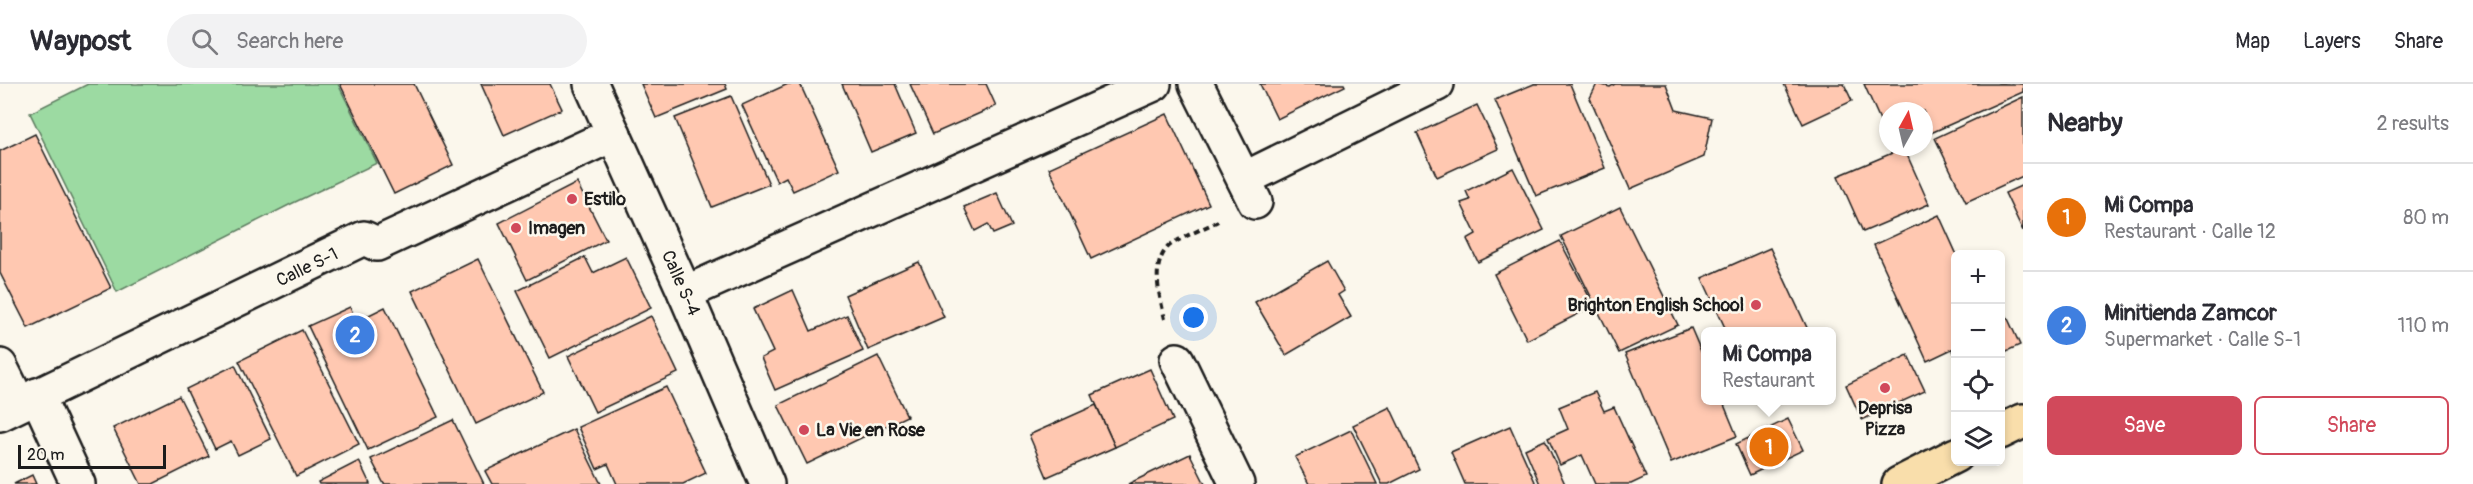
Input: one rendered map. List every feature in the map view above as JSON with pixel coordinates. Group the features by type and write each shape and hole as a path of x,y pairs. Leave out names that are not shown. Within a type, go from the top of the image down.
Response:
{"main road":[{"path":"2005,430 2023,421"},
{"path":"1899,484 1951,458"}],"street":[{"name":"Calle S-4","path":"591,84 685,293 766,484"},
{"path":"685,293 1154,84"},
{"path":"1196,84 1250,190 1437,84"},
{"name":"Calle S-1","path":"19,404 364,238 377,244 614,134"},
{"path":"1177,360 1237,484"},
{"path":"0,366 19,404 78,484"}],"path":[{"path":"1177,360 1159,293 1158,269 1168,247 1250,190"}],"green space":[{"path":"88,84 338,84 377,163 117,292 30,113"}],"building":[{"path":"340,84 414,84 453,165 394,194"},
{"path":"481,84 550,84 562,109 504,135"},
{"path":"641,84 725,84 727,89 656,118"},
{"path":"788,84 800,84 839,170 793,191 786,177 777,182 742,105"},
{"path":"842,84 895,84 916,133 871,152"},
{"path":"910,84 986,84 996,106 933,134"},
{"path":"1260,84 1344,84 1345,86 1277,119"},
{"path":"1534,84 1570,84 1605,168 1536,196 1495,100"},
{"path":"1597,84 1610,87 1615,84 1666,84 1676,110 1712,118 1704,157 1630,189 1590,98"},
{"path":"1784,84 1844,84 1852,101 1803,124"},
{"path":"1864,84 2023,84 2023,92 1933,132 1933,102 1879,102 1879,118"},
{"path":"731,96 769,184 712,207 675,118"},
{"path":"2023,97 2023,176 1966,202 1935,138"},
{"path":"1477,105 1498,149 1437,177 1417,133"},
{"path":"1167,114 1209,204 1091,259 1049,168"},
{"path":"35,134 111,288 28,328 0,273 0,151"},
{"path":"1885,156 1908,156 1929,204 1863,232 1838,176"},
{"path":"1513,168 1544,230 1478,262 1467,239 1476,234 1461,203 1470,200 1466,191"},
{"path":"577,183 606,240 527,280 499,223"},
{"path":"2023,185 2023,231 2005,193"},
{"path":"997,193 1012,226 993,234 988,224 975,231 964,207"},
{"path":"1620,207 1678,325 1619,353 1561,236"},
{"path":"1939,215 1955,250 1951,250 1951,349 1927,361 1874,245"},
{"path":"1560,241 1594,306 1527,340 1494,274"},
{"name":"Brighton English School","path":"1770,248 1807,327 1725,327 1702,278"},
{"path":"585,257 593,273 626,257 651,308 550,358 517,291"},
{"path":"478,259 543,392 476,424 412,291"},
{"path":"1327,261 1344,291 1338,295 1351,317 1286,355 1255,302"},
{"path":"919,262 944,317 868,350 845,295"},
{"path":"793,290 811,331 847,315 863,351 775,390 761,358 773,352 753,309"},
{"path":"350,307 357,321 385,307 438,417 368,450 308,326"},
{"path":"2005,312 2020,345 2005,352"},
{"path":"651,316 678,373 595,412 568,356"},
{"path":"1691,328 1701,351 1701,405 1724,405 1737,436 1671,463 1625,354"},
{"path":"302,330 359,444 296,476 239,361"},
{"name":"Deprisa Pizza","path":"1908,355 1925,391 1862,420 1846,385"},
{"path":"878,356 907,416 807,464 778,405"},
{"path":"235,365 271,439 238,455 231,441 215,449 186,389"},
{"path":"1150,369 1173,420 1115,447 1092,395"},
{"path":"666,387 706,473 683,484 617,484 608,464 597,469 578,427"},
{"path":"1595,392 1604,411 1614,407 1646,477 1631,484 1595,484 1582,455 1560,465 1548,438 1568,429 1559,407"},
{"path":"179,396 209,456 153,484 141,484 113,428"},
{"path":"1096,405 1115,447 1047,477 1029,435"},
{"path":"1390,407 1419,469 1389,484 1382,484 1353,425"},
{"path":"1788,419 1803,450 1750,475 1736,444"},
{"path":"453,420 484,484 384,484 371,459"},
{"path":"1510,426 1536,484 1465,484 1451,452"},
{"path":"574,429 601,484 492,484 485,471"},
{"path":"1351,430 1377,484 1309,484 1295,457"},
{"path":"1545,440 1565,484 1540,484 1525,449"},
{"path":"1190,454 1205,484 1128,484"},
{"path":"359,461 370,484 319,484 318,482"},
{"path":"32,475 36,484 14,484"}],"place":[{"name":"Estilo","path":"572,199"},
{"name":"Imagen","path":"516,228"},
{"name":"Brighton English School","path":"1756,305"},
{"name":"Minitienda Zamcor","path":"355,335"},
{"name":"Deprisa Pizza","path":"1885,388"},
{"name":"La Vie en Rose","path":"804,430"},
{"name":"Mi Compa","path":"1769,447"}]}
